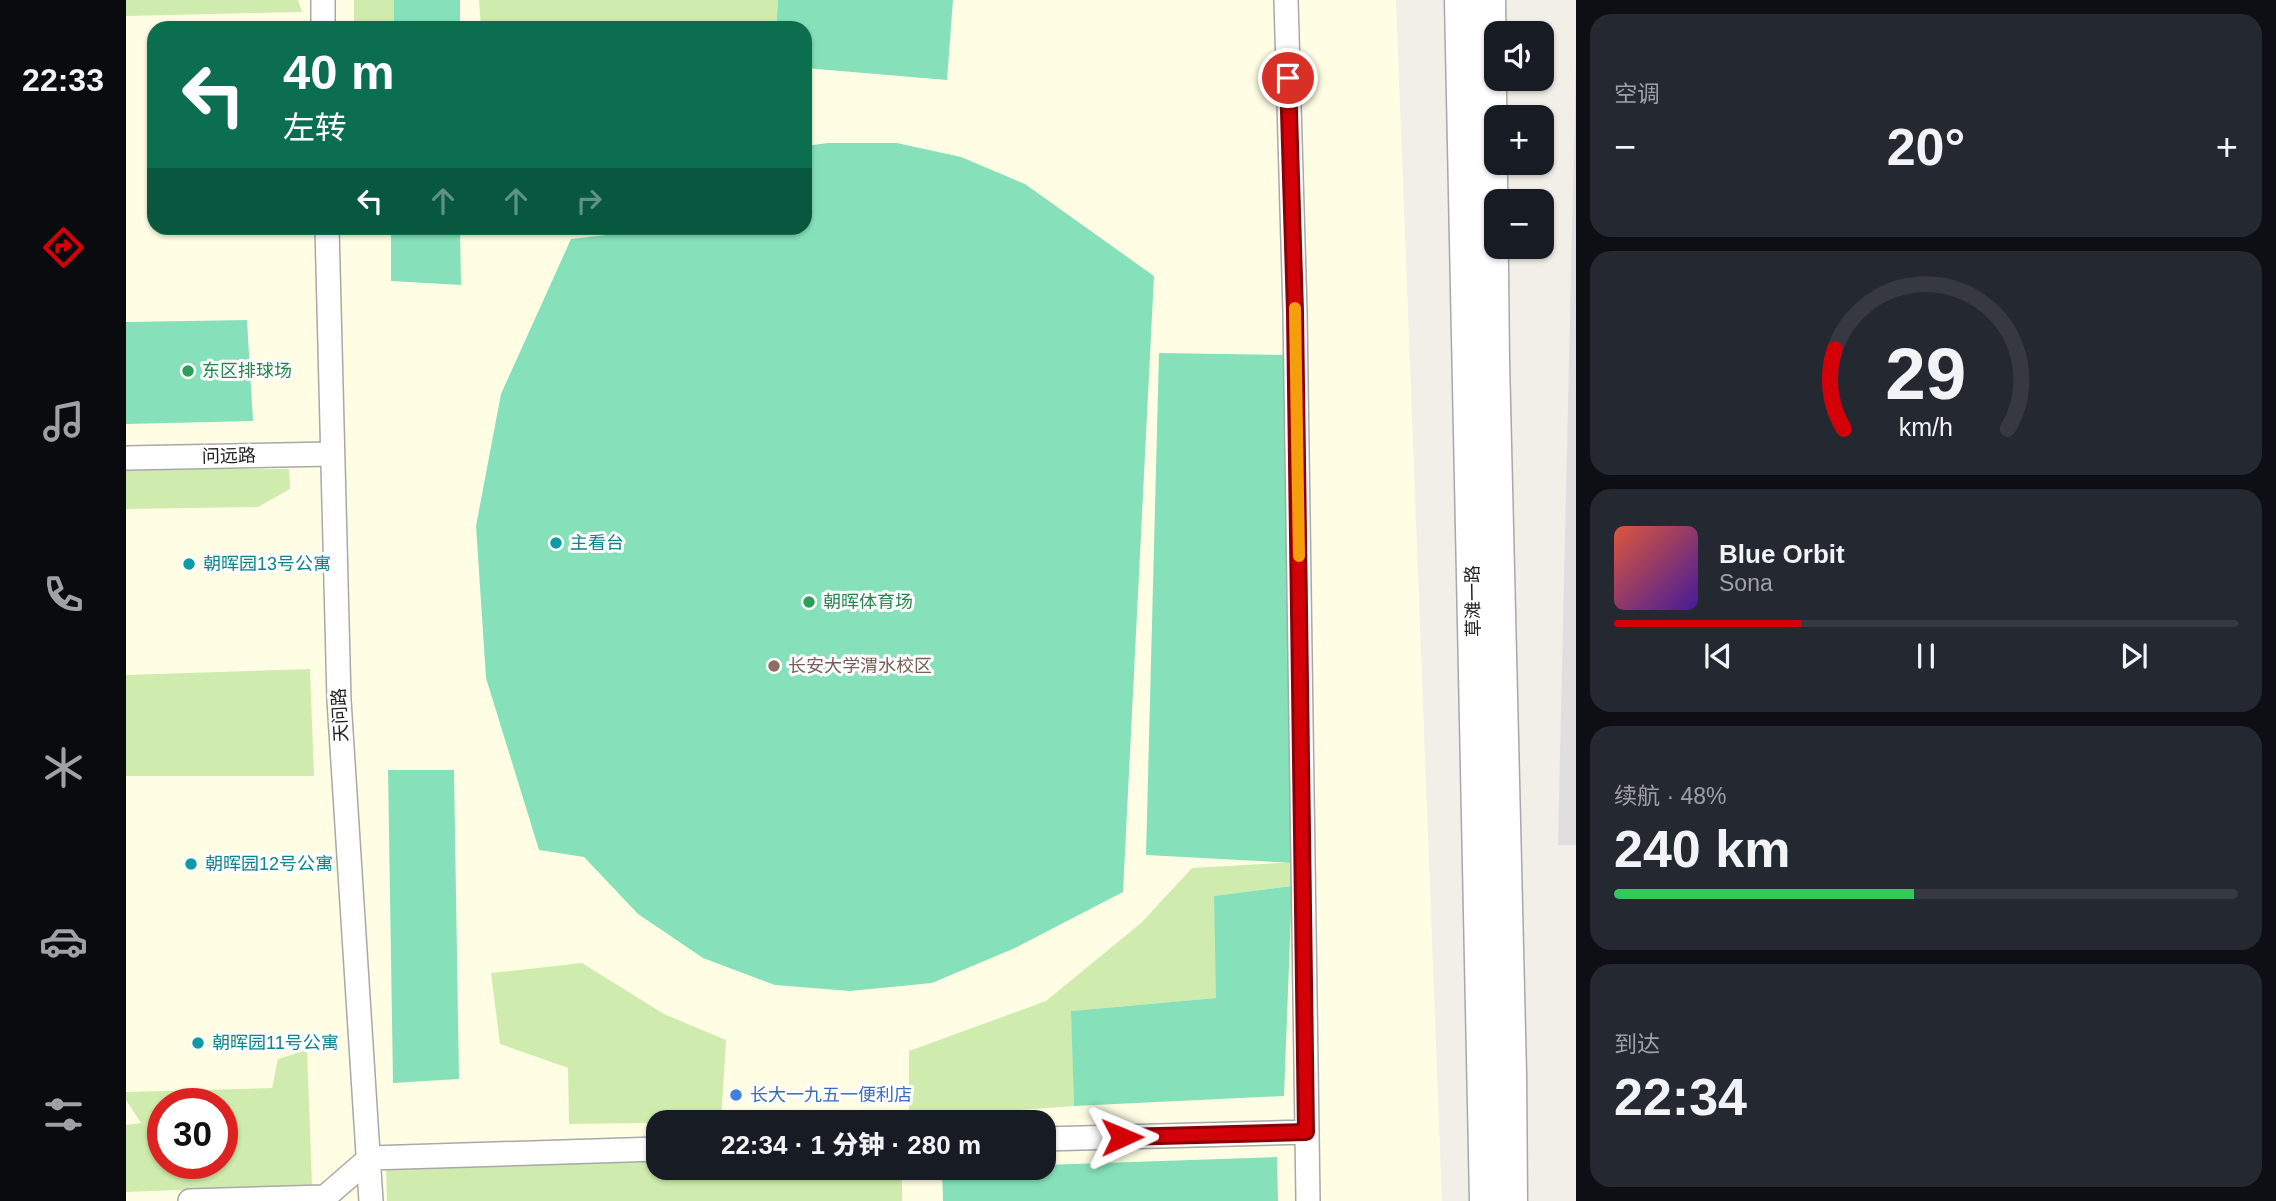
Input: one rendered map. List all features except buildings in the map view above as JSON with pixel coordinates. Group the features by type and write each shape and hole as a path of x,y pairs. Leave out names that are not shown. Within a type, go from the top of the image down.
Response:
{"street":[{"path":"323,0 323,21"},
{"path":"1286,0 1295,312 1308,1201"},
{"name":"草滩一路","path":"1460,0 1485,1201"},
{"name":"草滩一路","path":"1490,0 1494,361 1512,1201"},
{"name":"天问路","path":"327,235 339,700 371,1201"},
{"name":"问远路","path":"126,458 332,454"},
{"path":"1056,1139 1306,1132"},
{"path":"190,1201 326,1197 370,1158 646,1149"}],"shaded area":[{"name":"长安大学渭水校区","path":"126,0 1396,0 1442,1201 126,1201"},
{"path":"1576,59 1576,845 1558,845"}],"green space":[{"path":"126,0 298,0 302,12 126,16"},
{"path":"354,0 394,0 394,21 354,21"},
{"path":"394,0 460,0 460,21 394,21"},
{"path":"479,0 778,0 776,21 480,21"},
{"path":"778,0 953,0 947,80 812,69 812,21 776,21"},
{"name":"朝晖体育场","path":"897,143 961,157 1025,184 1154,276 1123,892 1015,948 932,983 850,991 775,985 703,958 638,914 584,857 539,850 486,678 476,526 501,394 571,239 606,235 812,235 812,145"},
{"path":"391,235 460,235 461,285 391,281"},
{"name":"东区排球场","path":"247,320 253,421 126,424 126,322"},
{"path":"1159,353 1290,355 1294,863 1146,855"},
{"path":"126,469 289,469 290,489 258,507 126,509"},
{"path":"310,669 314,776 126,776 126,675"},
{"path":"388,770 454,770 459,1079 393,1083"},
{"path":"1296,862 1292,886 1215,896 1217,998 1072,1011 1074,1106 1019,1110 909,1110 909,1051 1046,1001 1141,923 1192,868"},
{"path":"1292,886 1284,1096 1074,1106 1071,1011 1216,998 1214,896"},
{"path":"582,963 664,1014 726,1040 722,1110 646,1110 646,1123 569,1124 568,1068 500,1044 491,973"},
{"path":"307,1050 312,1185 126,1192 126,1125 141,1123 126,1100 126,1092 147,1091 147,1179 238,1179 238,1089 272,1088 278,1059"},
{"path":"1277,1157 1278,1201 943,1201 942,1180 1056,1180 1056,1165"},
{"path":"646,1161 646,1180 902,1180 902,1201 387,1201 386,1167"}],"slow traffic":[{"path":"1295,308 1299,556"}],"place":[{"name":"东区排球场","path":"188,371"},
{"name":"主看台","path":"556,543"},
{"name":"朝晖园13号公寓","path":"189,564"},
{"name":"朝晖体育场","path":"809,602"},
{"name":"长安大学渭水校区","path":"774,666"},
{"name":"朝晖园12号公寓","path":"191,864"},
{"name":"朝晖园11号公寓","path":"198,1043"},
{"name":"长大一九五一便利店","path":"736,1095"}],"route":[{"path":"1122,1137 1306,1132 1295,312 1288,78"}]}
